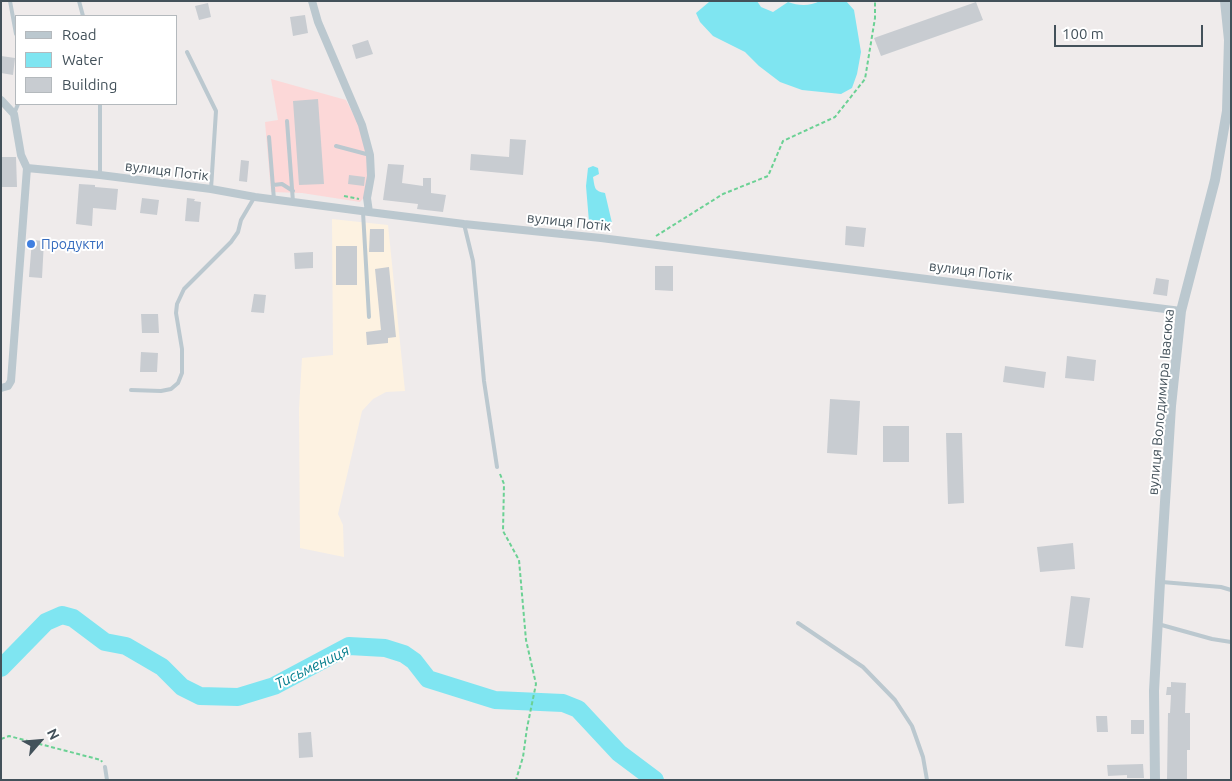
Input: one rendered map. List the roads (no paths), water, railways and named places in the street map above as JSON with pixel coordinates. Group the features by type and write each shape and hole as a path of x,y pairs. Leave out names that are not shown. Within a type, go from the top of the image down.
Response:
{"street":[{"path":"312,1 318,22 362,125 370,155 372,176 367,198 367,210"},
{"name":"вулиця Володимира Івасюка","path":"1155,780 1154,691 1172,406 1182,311 1215,180 1227,111 1228,40 1225,1"},
{"path":"1,100 14,114 22,155 27,168 11,381 8,386 1,388"},
{"name":"вулиця Потік","path":"27,168 100,175 211,189 274,200 367,210 464,224 645,243 1182,311"}],"lane":[{"path":"10,1 15,28"},
{"path":"80,1 83,15"},
{"path":"187,52 216,112 211,189"},
{"path":"14,114 18,105"},
{"path":"100,105 100,175"},
{"path":"287,121 293,202"},
{"path":"269,137 274,200"},
{"path":"336,146 370,155"},
{"path":"273,185 282,184 293,191"},
{"path":"131,390 161,391 171,389 178,383 182,373 182,349 176,313 177,304 184,289 231,242 238,232 241,220 255,197"},
{"path":"367,210 369,317"},
{"path":"464,224 473,260 484,381 497,467"},
{"path":"1160,582 1220,587 1231,590"},
{"path":"798,623 863,667 895,700 912,726 923,757 927,780"},
{"path":"1158,624 1212,639 1231,642"},
{"path":"105,767 107,780"}],"water":[{"path":"713,1 757,1 761,7 773,12 788,2 804,5 820,1 846,1 854,10 861,52 852,88 841,94 802,90 780,82 759,66 745,52 713,36 700,22 696,13"},
{"path":"593,166 598,168 599,174 593,177 595,186 597,190 605,193 612,223 607,229 598,229 589,222 586,186 588,168"}],"waterway":[{"name":"Тисьмениця","path":"1,668 46,622 62,615 73,618 105,642 126,646 162,667 182,687 200,696 238,697 274,686 349,646 385,648 404,654 414,661 428,679 495,700 563,703 578,709 619,753 655,780"}],"place":[{"name":"Продукти","path":"31,244"}]}
